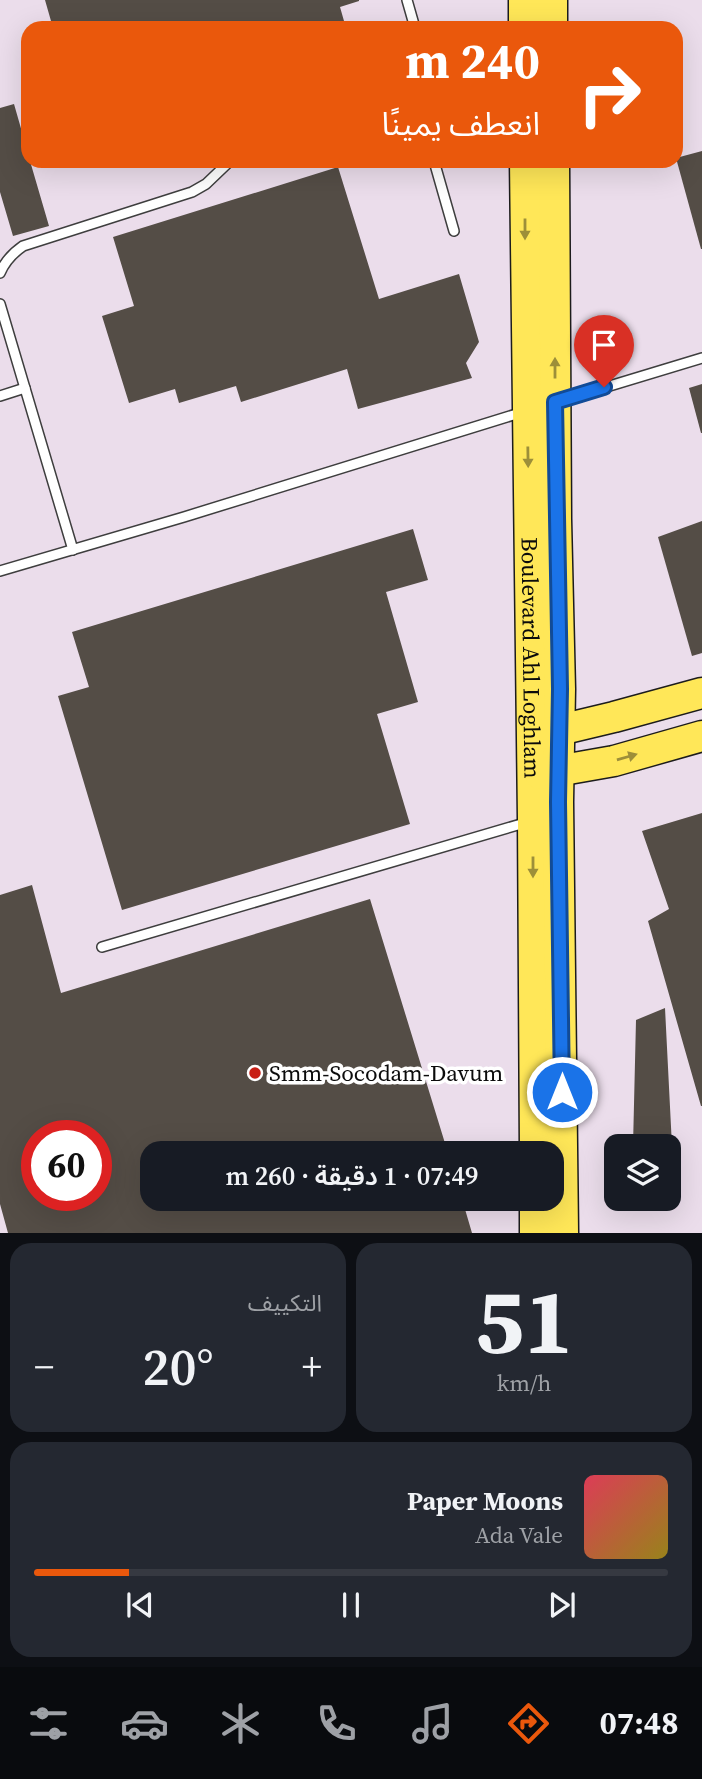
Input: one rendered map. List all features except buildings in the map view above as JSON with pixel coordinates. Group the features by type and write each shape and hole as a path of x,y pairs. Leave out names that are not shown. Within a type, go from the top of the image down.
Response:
{"main road":[{"path":"524,0 524,21"},
{"path":"552,0 552,21"},
{"name":"Boulevard Ahl Loghlam","path":"525,168 541,407 546,733 546,773 533,820 535,1141"},
{"name":"Boulevard Ahl Loghlam","path":"541,407 554,168"},
{"path":"546,733 702,693"},
{"path":"546,773 614,761 702,736"},
{"name":"Boulevard Ahl Loghlam","path":"546,773 558,802 563,1233"},
{"path":"535,1211 535,1233"}],"lane":[{"path":"407,0 413,21"},
{"path":"0,273 13,253 23,246 192,192 206,184 223,168"},
{"path":"436,168 454,231"},
{"path":"0,304 4,330 25,388 73,550"},
{"path":"0,571 702,358"},
{"path":"0,396 25,388"},
{"path":"102,947 533,820"}],"shaded area":[{"path":"0,0 702,0 702,1233 0,1233"}],"place":[{"name":"Smm-Socodam-Davum","path":"255,1073"}],"route":[{"path":"562,1092 555,402 604,387"}]}
